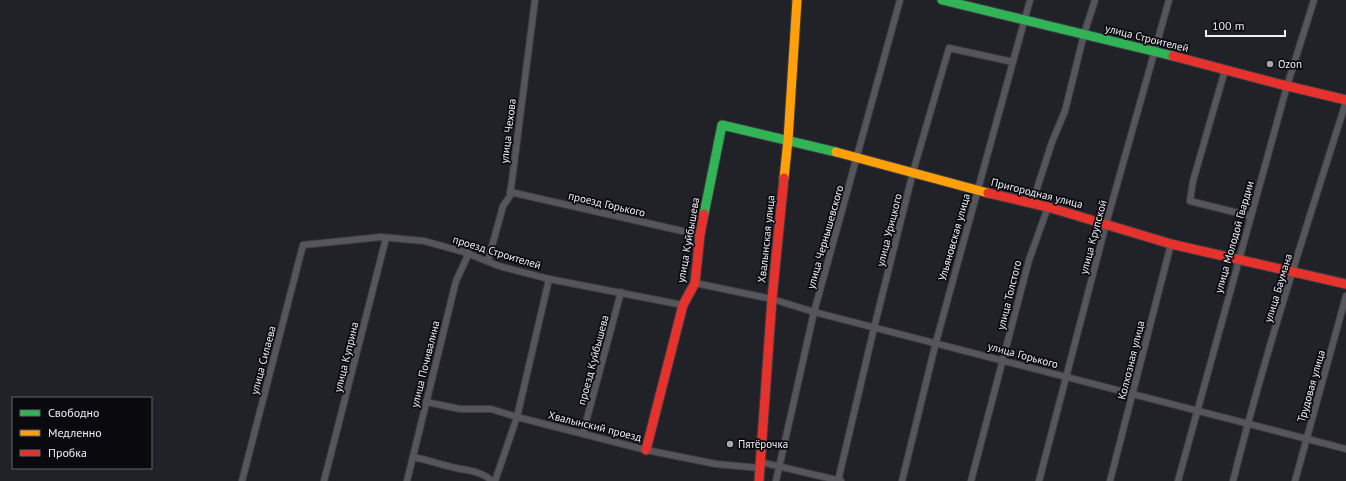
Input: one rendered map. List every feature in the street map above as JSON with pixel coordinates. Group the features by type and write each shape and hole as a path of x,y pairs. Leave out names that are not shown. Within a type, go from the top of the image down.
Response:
{"street":[{"name":"улица Чехова","path":"488,261 503,206 510,196 535,0"},
{"name":"Хвалынская улица","path":"759,481 772,299 788,140 797,0"},
{"name":"улица Чернышевского","path":"776,481 814,312 858,157 900,0"},
{"name":"улица Строителей","path":"942,0 960,2 1346,101"},
{"name":"Ульяновская улица","path":"902,481 936,342 1030,0"},
{"path":"1032,204 1052,142 1065,112 1084,34 1095,0"},
{"name":"улица Крупской","path":"1039,481 1106,224 1169,0"},
{"name":"улица Молодой Гвардии","path":"1178,481 1250,216 1287,86 1314,0"},
{"name":"улица Урицкого","path":"839,481 874,328 913,172 949,48 1013,62"},
{"path":"1225,70 1193,181 1190,201 1250,216"},
{"name":"улица Баумана","path":"1233,481 1247,424 1292,272 1346,101"},
{"name":"Пригородная улица","path":"722,125 858,157 978,191 1106,224 1171,244 1346,284"},
{"name":"улица Куйбышева","path":"646,450 683,305 695,283 700,235 722,125"},
{"name":"проезд Горького","path":"510,192 700,235"},
{"name":"улица Толстого","path":"971,481 1028,260 1048,208"},
{"name":"проезд Строителей","path":"303,245 386,238 424,241 469,254 499,266 549,278 683,305"},
{"name":"улица Куприна","path":"324,481 386,238"},
{"name":"Колхозная улица","path":"1110,481 1171,244"},
{"name":"улица Силаева","path":"242,481 303,245"},
{"name":"улица Почивалина","path":"407,481 456,281 469,254"},
{"path":"495,481 517,417 549,278"},
{"name":"улица Горького","path":"695,283 772,299 874,328 936,342 1346,449"},
{"name":"проезд Куйбышева","path":"583,433 621,292"},
{"name":"Трудовая улица","path":"1295,481 1346,296"},
{"name":"Хвалынский проезд","path":"426,402 460,409 491,409 646,450 716,464 779,466 839,481"},
{"path":"413,457 480,473 492,481"}],"traffic: fast":[{"path":"942,0 1173,56"},
{"path":"704,214 722,125 836,152"}],"traffic: slow":[{"path":"784,178 788,140 797,0"},
{"path":"836,152 988,193"}],"traffic: jam":[{"path":"1173,56 1346,100"},
{"path":"759,481 772,299 784,178"},
{"path":"988,193 1048,207 1171,244 1346,284"},
{"path":"646,450 683,305 695,283 700,235 704,214"}],"place":[{"name":"Ozon","path":"1270,64"},
{"name":"Пятёрочка","path":"730,444"}]}
